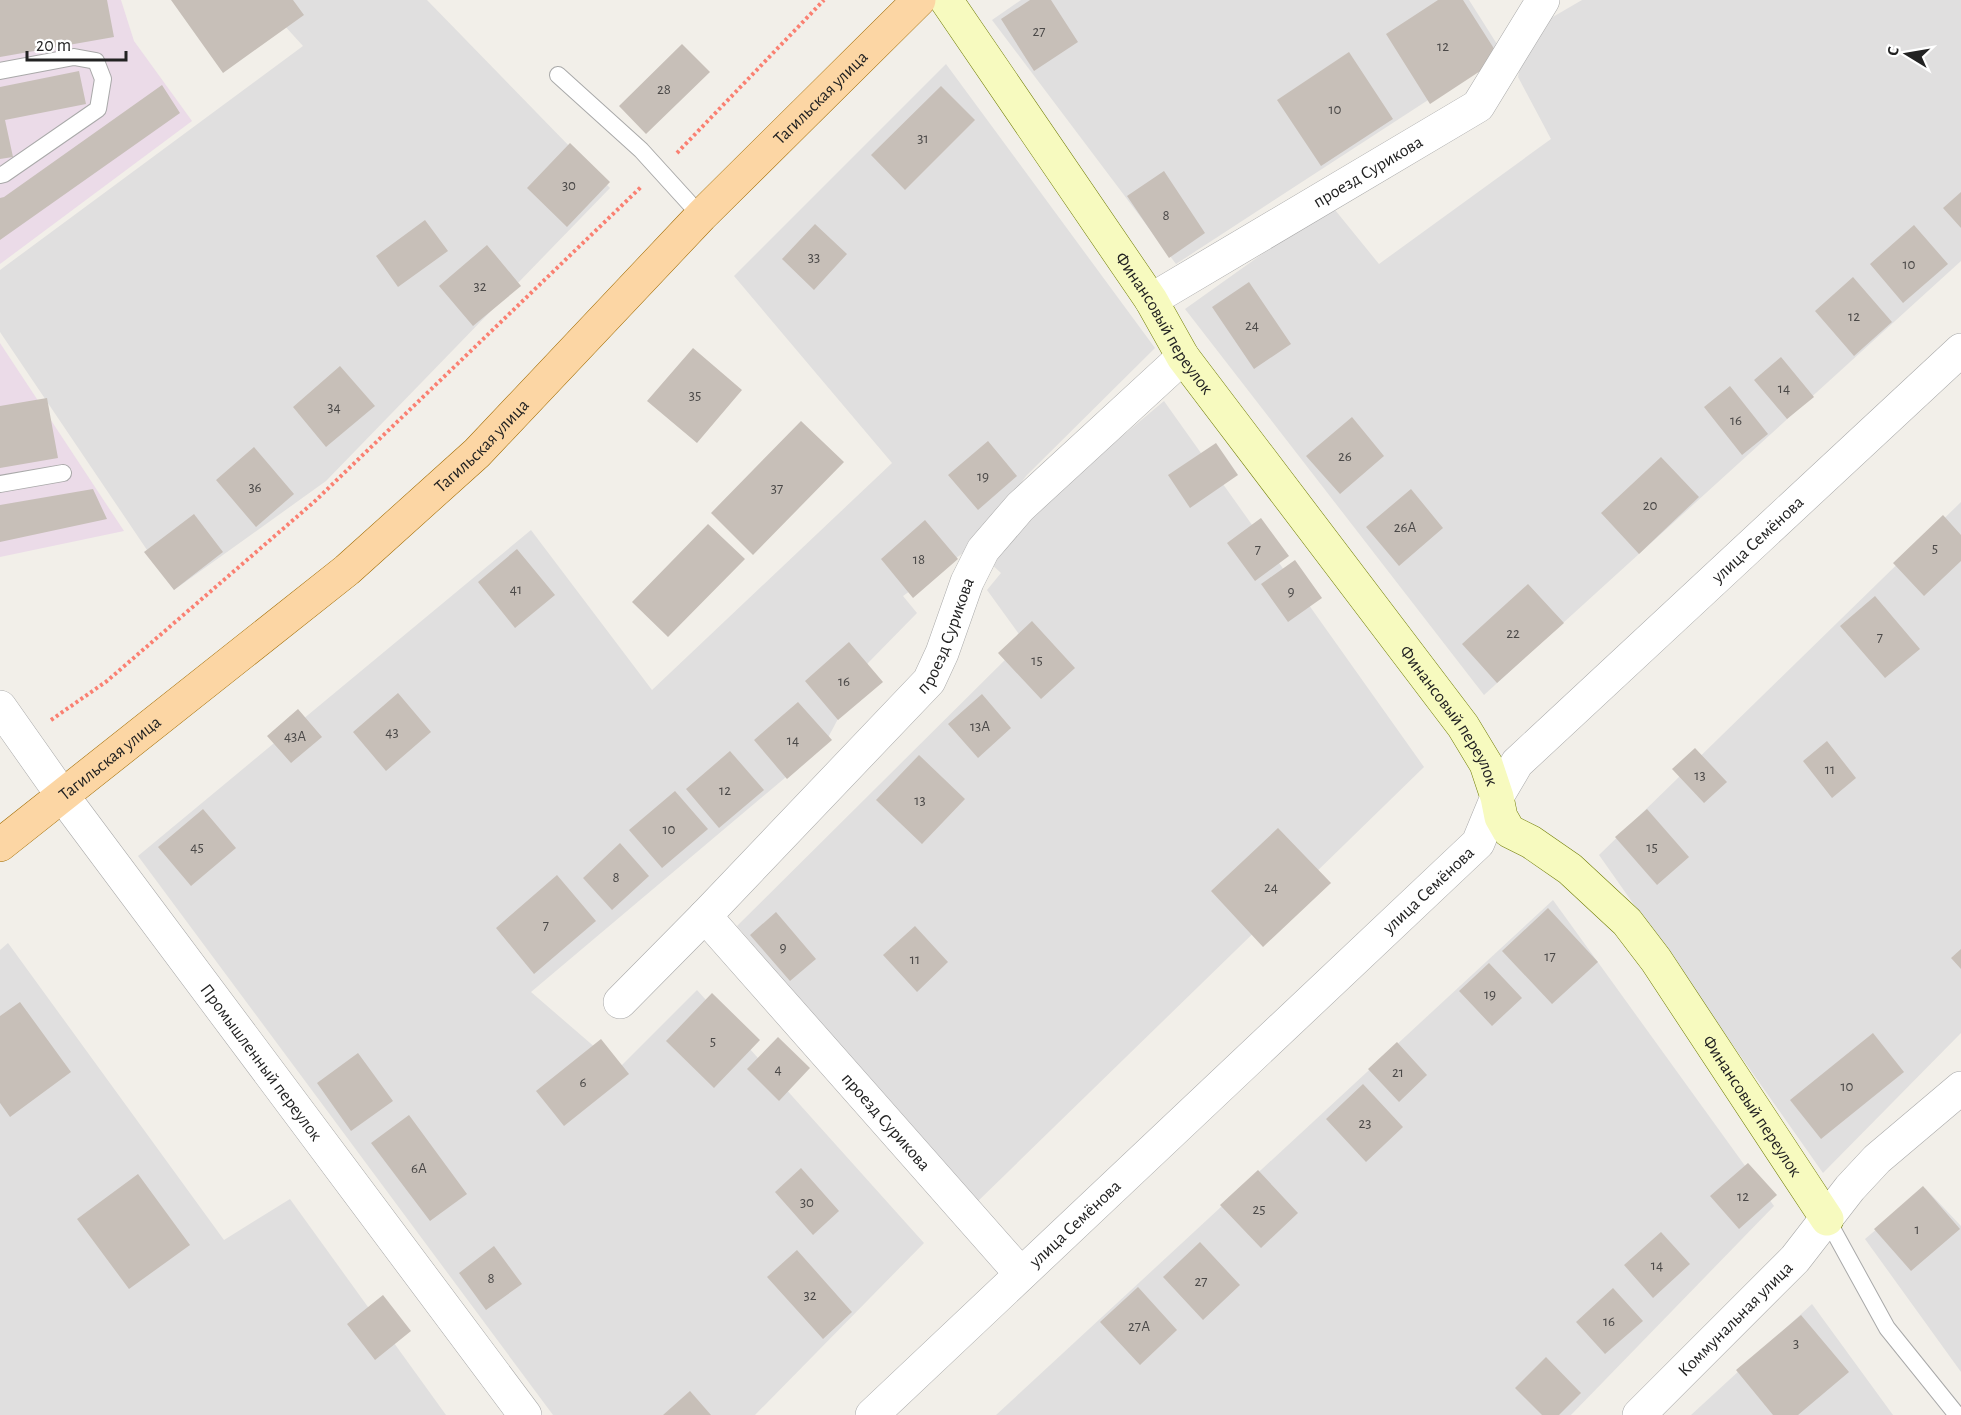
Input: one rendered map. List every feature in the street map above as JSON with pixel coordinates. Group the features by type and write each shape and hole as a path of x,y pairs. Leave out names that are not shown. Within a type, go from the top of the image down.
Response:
{"main road":[{"name":"Тагильская улица","path":"0,845 347,570 477,453 701,216 919,0"}],"street":[{"name":"Финансовый переулок","path":"946,0 1151,300 1183,357 1463,726 1486,764 1501,817 1509,831 1531,842 1570,869 1627,922 1656,960 1827,1219"},
{"name":"проезд Сурикова","path":"1151,300 1478,106 1543,0"},
{"name":"улица Семёнова","path":"872,1415 1478,843 1497,797 1517,763 1961,350"},
{"name":"проезд Сурикова","path":"620,1002 929,681 942,653 967,582 983,550 1020,507 1183,357"},
{"name":"Промышленный переулок","path":"0,707 62,795 525,1415"},
{"name":"проезд Сурикова","path":"705,916 1020,1274"},
{"name":"Коммунальная улица","path":"1639,1415 1795,1259 1850,1188 1877,1159 1961,1088"}],"lane":[{"path":"0,71 74,57 96,61 103,79 98,109 0,175"},
{"path":"558,75 640,150 701,216"},
{"path":"0,484 63,473"},
{"name":"Финансовый переулок","path":"1827,1219 1887,1328 1957,1415"}],"path":[{"path":"24,739 107,681 314,502 659,171 824,0"}],"shaded area":[{"path":"0,0 121,0 134,41 192,121 0,264"},
{"path":"269,0 427,0 610,188 326,481 174,590 0,332 0,270 303,46 264,3"},
{"path":"1021,0 1469,0 1502,52 1176,264 992,20"},
{"path":"1582,0 1961,0 1961,261 1484,695 1185,309 1331,205 1379,264 1551,139 1518,77 1527,32"},
{"path":"946,64 1155,348 1027,475 970,548 903,596 917,613 868,663 824,745 531,992 619,1068 697,990 924,1243 755,1415 553,1415 138,856 531,530 652,690 892,463 734,276"},
{"path":"0,343 124,531 0,557"},
{"path":"1164,401 1424,767 974,1205 737,926 1024,641 987,590 1001,573 988,561 1021,521"},
{"path":"1961,502 1961,1033 1823,1173 1599,855"},
{"path":"1553,900 1774,1206 1571,1415 996,1415"},
{"path":"8,943 224,1240 290,1199 446,1415 0,1415 0,950"},
{"path":"1925,1188 1961,1226 1961,1372 1865,1239"},
{"path":"1812,1304 1893,1415 1691,1415"}],"building":[{"path":"0,0 107,0 114,37 0,57"},
{"path":"171,0 293,0 304,15 223,73"},
{"path":"1030,0 1051,0 1078,42 1034,71 1001,19"},
{"path":"1438,0 1463,0 1500,58 1430,104 1386,34"},
{"path":"682,44 710,72 646,134 619,106"},
{"path":"1349,52 1393,119 1321,166 1277,100"},
{"path":"79,71 86,104 5,120 13,157 0,159 0,87"},
{"path":"162,85 180,113 0,240 0,198"},
{"path":"941,86 975,120 905,190 871,155"},
{"path":"570,143 610,182 567,227 527,188"},
{"path":"1164,171 1205,233 1169,258 1127,196"},
{"path":"1961,192 1961,228 1943,208"},
{"path":"425,220 448,251 398,287 376,256"},
{"path":"815,224 847,254 814,290 782,259"},
{"path":"1914,225 1948,264 1903,303 1870,264"},
{"path":"487,245 521,286 473,326 439,286"},
{"path":"1853,277 1892,322 1854,356 1815,311"},
{"path":"1249,282 1291,344 1254,369 1212,307"},
{"path":"693,348 742,390 697,443 647,401"},
{"path":"1781,357 1814,397 1787,419 1754,380"},
{"path":"340,366 375,406 326,447 293,407"},
{"path":"1730,386 1768,434 1742,455 1704,407"},
{"path":"47,398 58,458 0,468 0,406"},
{"path":"1352,417 1384,456 1340,494 1306,456"},
{"path":"801,421 844,462 753,555 711,513"},
{"path":"988,441 1017,476 978,510 948,475"},
{"path":"1216,443 1238,475 1190,508 1168,475"},
{"path":"254,447 294,494 256,527 216,480"},
{"path":"1661,457 1699,497 1639,554 1601,513"},
{"path":"93,489 107,519 0,542 0,505"},
{"path":"1411,489 1443,528 1399,566 1366,527"},
{"path":"194,514 223,552 174,590 144,552"},
{"path":"1943,515 1961,535 1961,561 1924,596 1893,563"},
{"path":"1261,518 1289,556 1255,581 1227,543"},
{"path":"925,520 958,559 913,598 881,559"},
{"path":"708,524 745,559 668,637 632,602"},
{"path":"517,549 555,595 515,628 478,582"},
{"path":"1295,560 1322,598 1288,622 1261,584"},
{"path":"1528,584 1564,623 1497,683 1462,644"},
{"path":"1875,596 1920,649 1885,678 1840,626"},
{"path":"1032,621 1075,668 1041,699 998,653"},
{"path":"849,642 883,682 838,720 805,681"},
{"path":"398,693 431,732 386,771 353,732"},
{"path":"982,694 1011,728 978,758 948,724"},
{"path":"798,702 832,740 787,779 754,740"},
{"path":"298,709 322,737 291,763 267,736"},
{"path":"1827,741 1856,778 1832,798 1803,761"},
{"path":"1695,748 1727,782 1704,803 1672,769"},
{"path":"730,751 764,790 719,828 686,789"},
{"path":"919,755 965,799 922,844 876,800"},
{"path":"675,791 708,829 662,868 629,830"},
{"path":"203,809 236,848 191,886 158,847"},
{"path":"1647,809 1689,857 1657,885 1615,837"},
{"path":"1278,828 1331,883 1263,947 1211,891"},
{"path":"620,843 649,876 612,910 583,878"},
{"path":"557,875 596,921 534,974 496,928"},
{"path":"1548,908 1598,962 1552,1004 1502,951"},
{"path":"776,912 816,959 790,981 750,935"},
{"path":"915,926 948,962 917,992 883,955"},
{"path":"1961,949 1961,969 1951,958"},
{"path":"1489,963 1522,998 1492,1026 1459,991"},
{"path":"712,993 760,1040 714,1088 666,1041"},
{"path":"20,1002 71,1072 10,1117 0,1103 0,1016"},
{"path":"1873,1033 1904,1072 1821,1139 1790,1100"},
{"path":"778,1037 810,1068 779,1101 747,1069"},
{"path":"601,1039 629,1074 564,1126 536,1091"},
{"path":"1397,1042 1427,1075 1399,1102 1368,1069"},
{"path":"358,1053 393,1101 351,1131 317,1083"},
{"path":"1363,1084 1403,1127 1366,1162 1326,1119"},
{"path":"409,1115 467,1194 430,1221 371,1143"},
{"path":"1748,1163 1777,1195 1739,1229 1710,1196"},
{"path":"801,1168 839,1211 813,1235 775,1192"},
{"path":"1258,1170 1298,1213 1261,1248 1220,1205"},
{"path":"138,1174 190,1245 129,1289 77,1219"},
{"path":"1923,1186 1960,1229 1911,1271 1874,1229"},
{"path":"1661,1232 1690,1264 1653,1298 1624,1265"},
{"path":"1200,1242 1240,1285 1203,1320 1163,1277"},
{"path":"494,1246 522,1284 486,1310 459,1273"},
{"path":"797,1250 852,1312 823,1339 767,1277"},
{"path":"1138,1287 1177,1330 1140,1365 1100,1322"},
{"path":"1613,1288 1643,1321 1605,1354 1576,1322"},
{"path":"383,1295 411,1331 375,1360 347,1324"},
{"path":"1801,1315 1849,1372 1798,1415 1773,1415 1736,1370"},
{"path":"1546,1357 1581,1393 1559,1415 1542,1415 1515,1388"},
{"path":"690,1391 711,1415 663,1415"}]}
